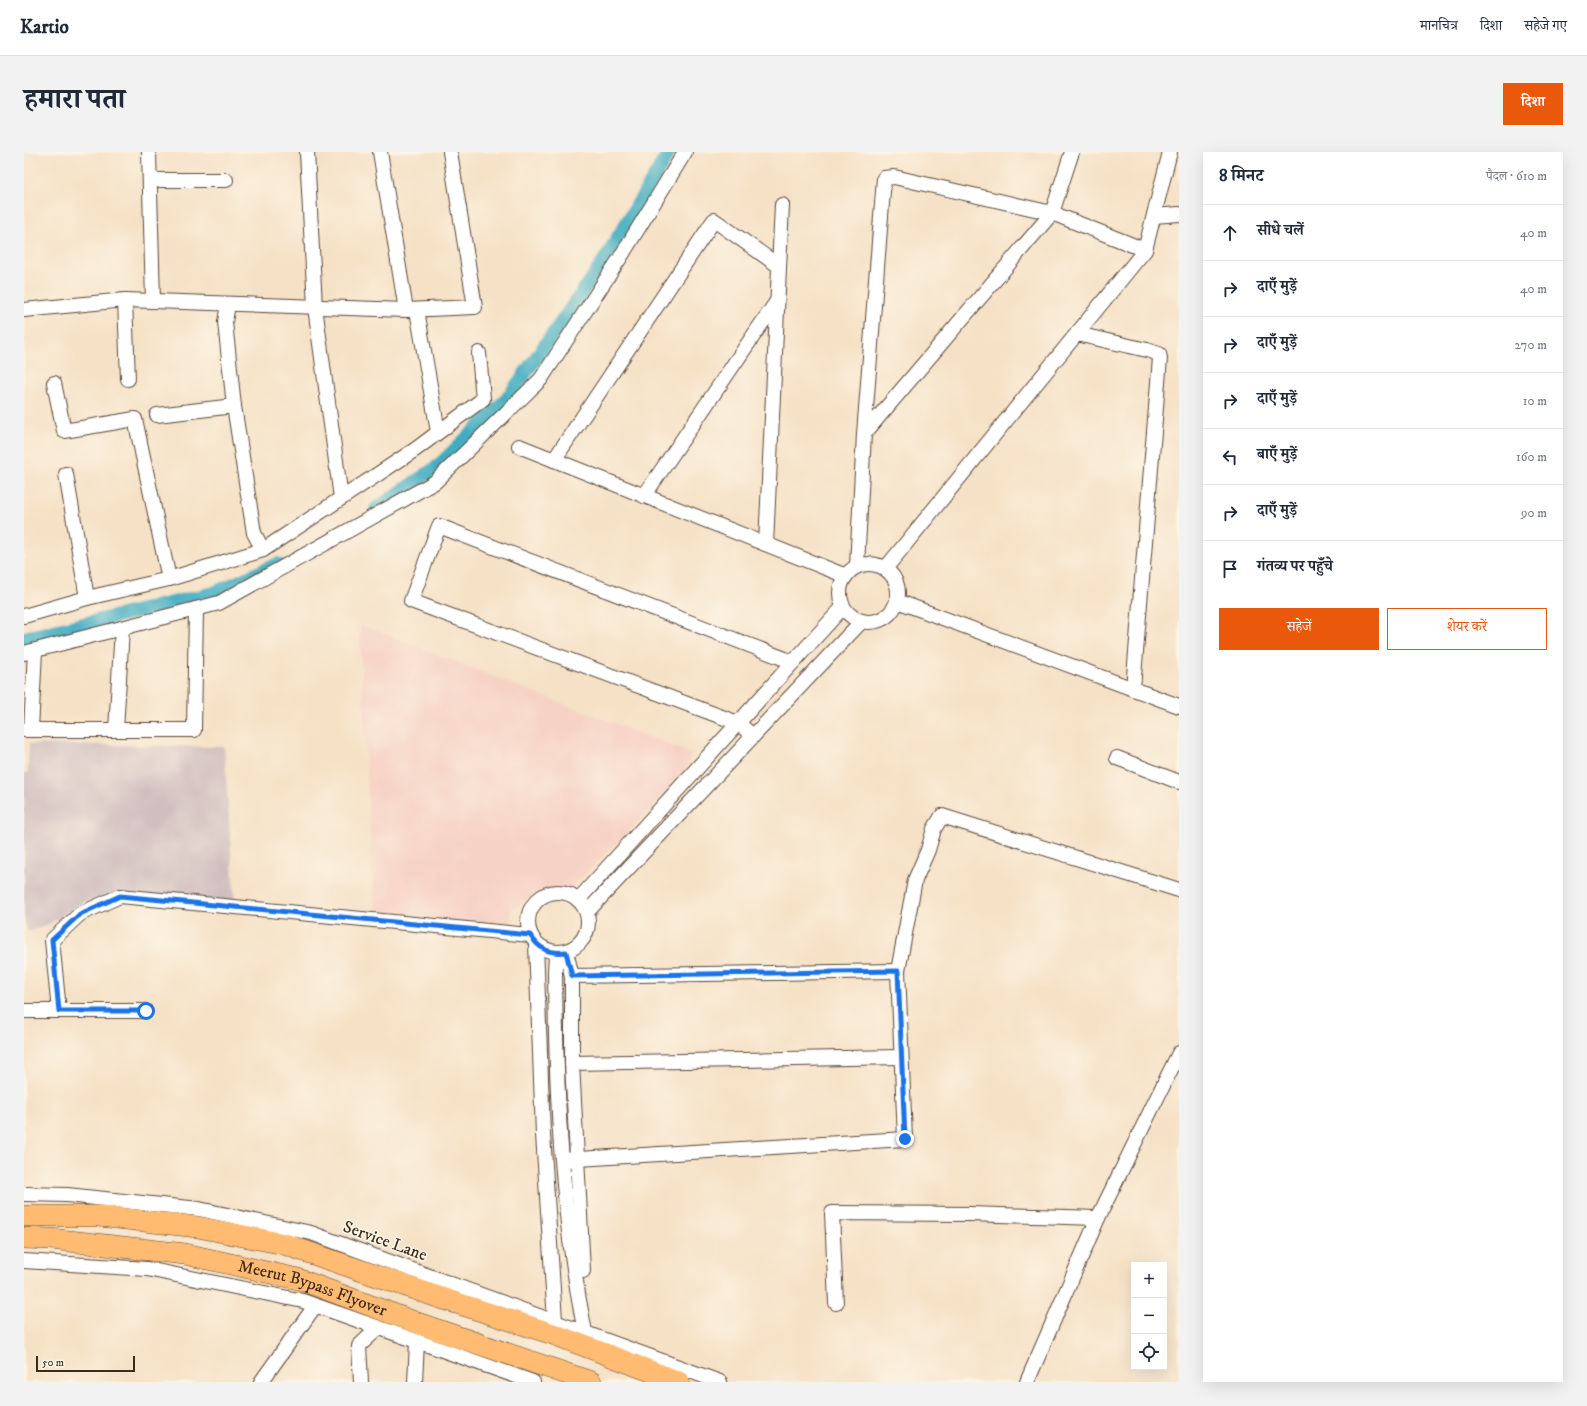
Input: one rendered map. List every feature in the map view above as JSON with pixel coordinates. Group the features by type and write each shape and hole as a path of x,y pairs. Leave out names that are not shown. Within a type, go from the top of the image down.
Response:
{"highway":[{"name":"Meerut Bypass Flyover","path":"24,1216 99,1216 198,1227 284,1244 440,1298 554,1328 583,1338"},
{"name":"Meerut Bypass Flyover","path":"24,1238 51,1239 184,1254 298,1279 556,1376 591,1382"},
{"path":"583,1338 679,1382"}],"street":[{"path":"149,152 153,301"},
{"path":"307,152 315,307 341,498"},
{"path":"380,152 411,310 438,432"},
{"path":"24,310 125,300 411,310 475,307 450,152"},
{"path":"196,609 194,730 28,730 29,652 219,603 435,482 541,379 620,258 685,152"},
{"path":"864,434 1052,214 1072,152"},
{"path":"885,569 1145,250 1170,152"},
{"path":"857,566 864,434 884,178 894,178 1052,214 1145,250"},
{"path":"150,180 226,180"},
{"path":"766,544 782,205"},
{"path":"1154,216 1179,214"},
{"path":"554,460 714,220 779,266"},
{"path":"125,300 128,379"},
{"path":"644,496 777,301"},
{"path":"228,304 224,322 234,406 254,533 263,550"},
{"path":"1076,334 1147,350 1158,354 1160,358 1133,689"},
{"path":"24,616 87,598 169,579 263,550 438,432 483,399 479,353"},
{"path":"54,382 64,431 135,419 169,579"},
{"path":"157,415 234,406"},
{"path":"519,446 846,576"},
{"path":"66,474 87,598"},
{"path":"753,736 738,723 411,601 439,526 793,662"},
{"path":"867,564 876,565 885,569 892,575 896,583 898,592 897,601 890,612 880,620 861,622 848,614 843,607 840,598 840,588 846,576 857,566 867,564"},
{"path":"897,601 1179,706"},
{"path":"578,900 843,607"},
{"path":"587,912 861,622"},
{"path":"116,730 122,628"},
{"path":"818,634 835,649"},
{"path":"1117,758 1179,782"},
{"path":"699,766 712,779"},
{"path":"562,1160 905,1139 898,971 915,880 928,850 934,829 942,816 1179,890"},
{"path":"650,820 663,832"},
{"path":"59,1011 52,940 80,914 120,896 533,940 542,949 561,953 575,948 583,941 587,932 587,912 578,900 566,893 549,893 532,905 528,915 527,925 533,940 554,1328"},
{"path":"561,953 572,976 572,1063 583,1271 580,1280 575,1285"},
{"path":"561,953 555,971 556,1079 562,1160 575,1285 583,1338 720,1382"},
{"path":"572,976 898,971"},
{"path":"24,1011 146,1011"},
{"path":"1027,1382 1098,1218 1179,1053"},
{"path":"572,1063 901,1057"},
{"path":"541,1080 556,1079"},
{"path":"543,1134 561,1133"},
{"name":"Service Lane","path":"24,1194 67,1195 199,1209 311,1233 554,1328"},
{"path":"836,1303 832,1213 970,1214 1098,1218"},
{"path":"24,1260 147,1269 303,1301 511,1378 533,1382"},
{"path":"261,1382 315,1306"},
{"path":"361,1382 359,1346 378,1328"},
{"path":"415,1382 417,1342"}],"shaded area":[{"path":"359,624 692,754 682,778 566,893 558,892 531,897 511,910 510,935 375,924"},
{"path":"29,744 224,747 235,906 120,896 85,901 47,925 28,932 24,917 24,773 28,773"}],"waterway":[{"path":"376,509 437,467 507,399 600,267 669,152"},
{"path":"24,638 214,593 278,564"}],"route":[{"path":"146,1011 59,1011 52,940 80,914 120,896 530,935 536,944 542,949 556,953 566,952 572,976 898,971 905,1139"}]}
